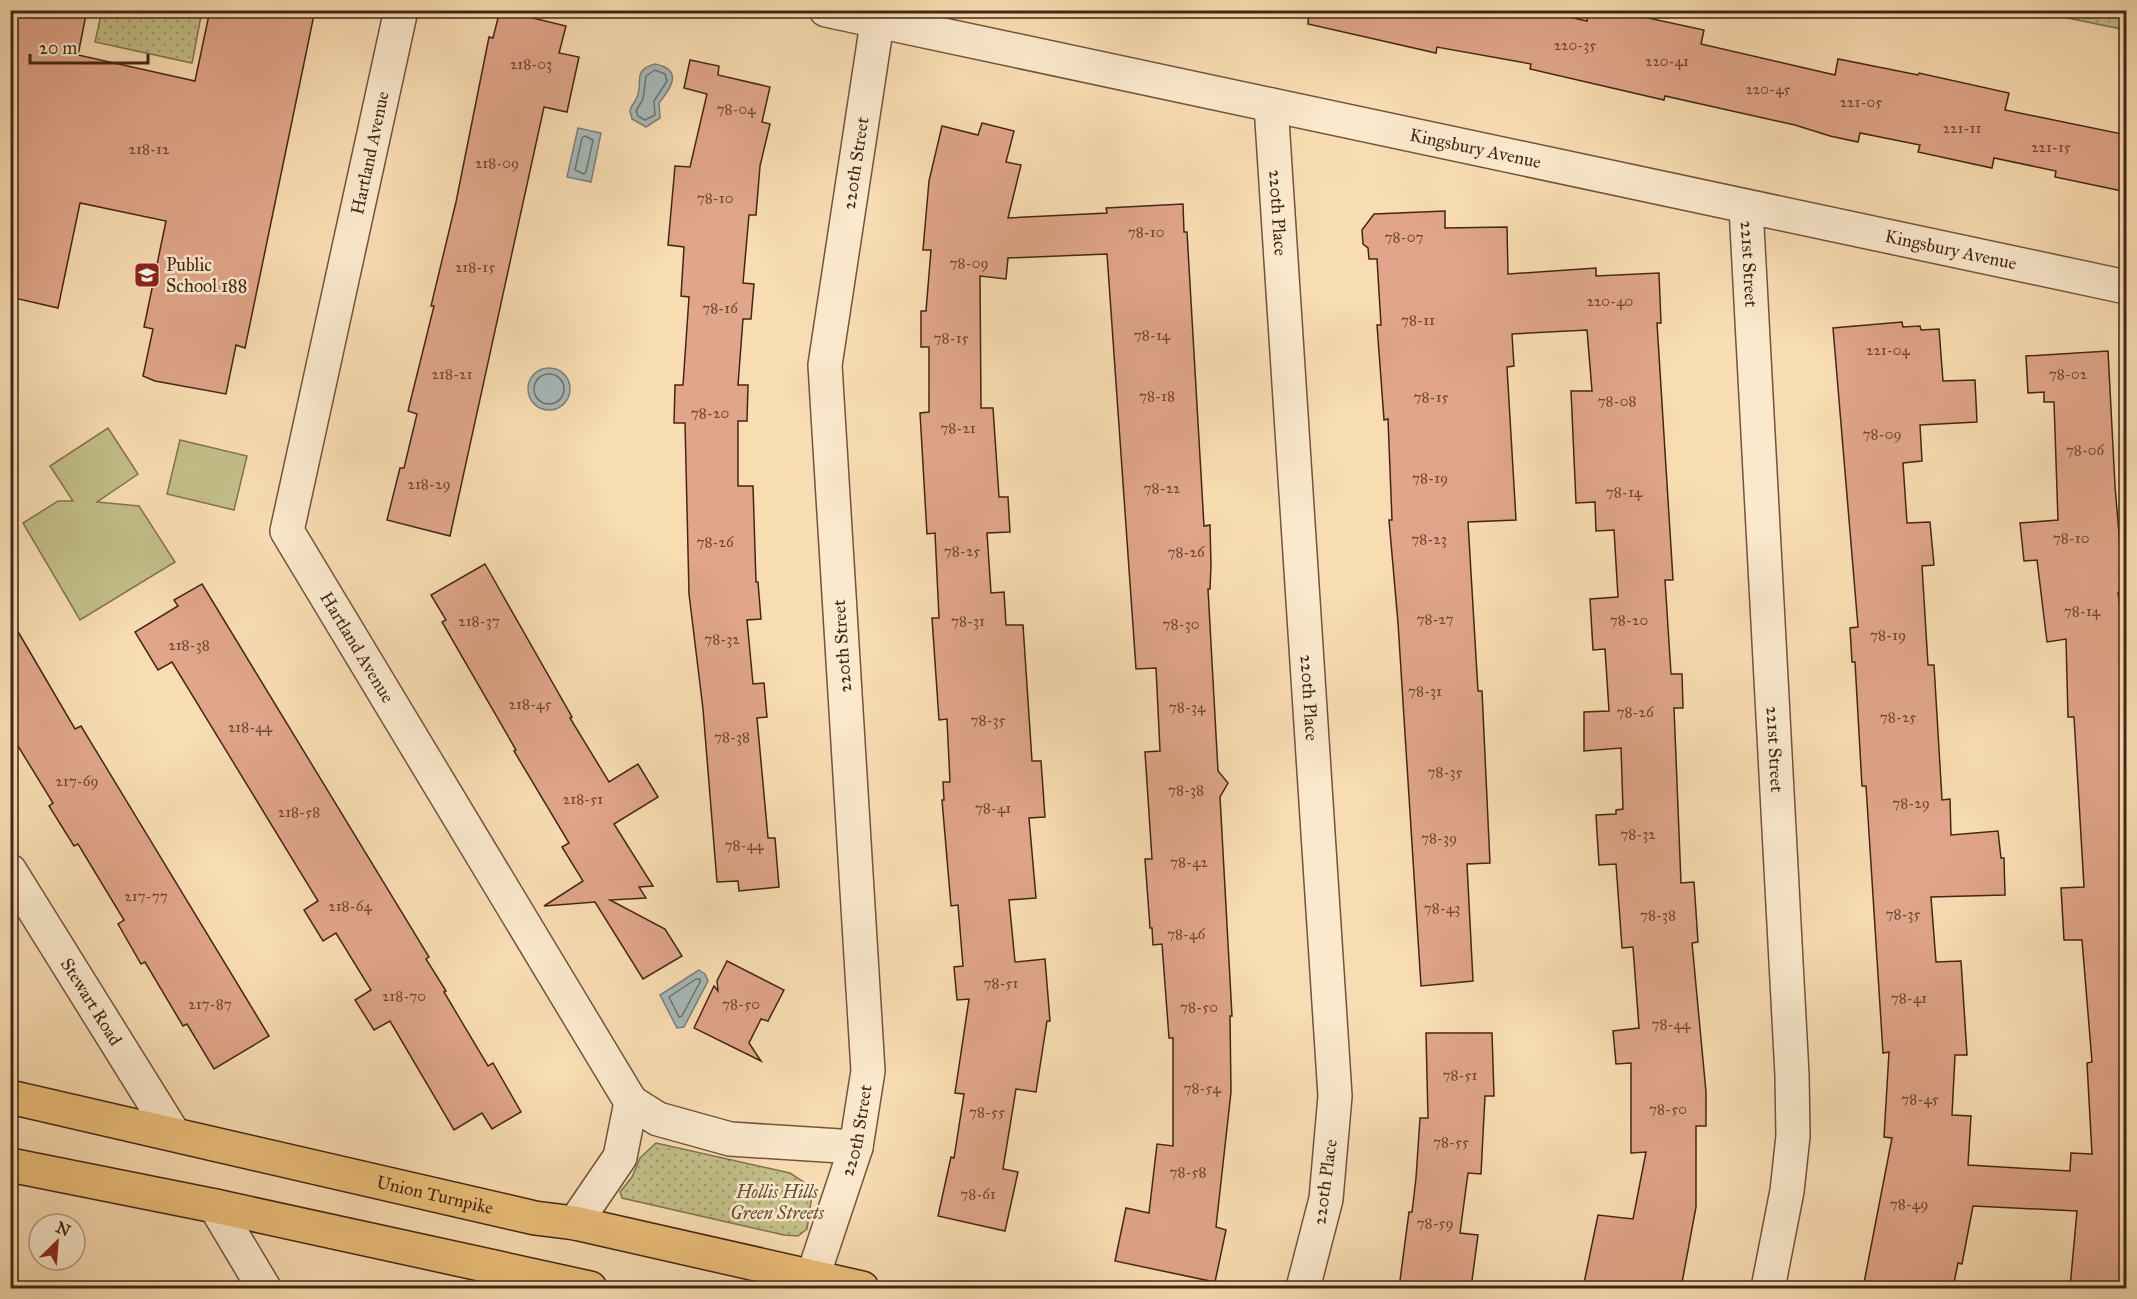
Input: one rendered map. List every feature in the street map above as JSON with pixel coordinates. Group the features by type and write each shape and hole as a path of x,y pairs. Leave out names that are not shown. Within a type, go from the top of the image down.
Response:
{"main road":[{"name":"Union Turnpike","path":"10,1097 536,1218 575,1223 810,1283 862,1288"},
{"path":"10,1165 215,1206 590,1288"}],"street":[{"name":"Hartland Avenue","path":"401,10 287,531 631,1102"},
{"name":"Kingsbury Avenue","path":"826,10 878,16 1271,105 2127,287"},
{"name":"220th Street","path":"810,1283 856,1147 868,1071 825,365 878,16"},
{"name":"220th Place","path":"1271,105 1335,1096 1326,1199 1303,1288"},
{"name":"221st Street","path":"1746,207 1792,1075 1793,1136 1787,1191 1768,1288"},
{"name":"Stewart Road","path":"10,871 172,1134"},
{"path":"575,1223 621,1157 631,1102 658,1119 730,1139 856,1147"},
{"path":"215,1206 264,1288"}],"green space":[{"path":"102,10 202,11 192,63 95,42"},
{"path":"2034,11 2126,11 2126,30"},
{"path":"108,428 138,474 97,502 139,506 175,562 80,620 23,523 58,501 73,501 50,466"},
{"path":"180,440 247,456 234,510 167,494"},
{"name":"Hollis Hills Green Streets","path":"656,1143 790,1173 813,1188 807,1229 798,1236 784,1235 622,1198 620,1192 632,1177 640,1158"}],"water":[{"path":"655,64 670,71 672,80 671,86 659,103 660,118 646,127 632,119 630,111 638,93 640,74 647,67"},
{"path":"578,128 601,133 591,182 567,177"},
{"path":"549,368 557,369 564,374 569,381 569,397 564,404 557,409 549,410 541,409 534,404 529,397 528,389 529,381 534,374 541,369"},
{"path":"699,970 705,974 708,981 684,1027 677,1028 660,995"}],"building":[{"name":"Public School 188","path":"10,10 87,10 78,55 195,81 210,10 315,10 245,348 236,345 226,394 155,381 143,376 153,329 144,327 166,221 80,203 58,308 10,297"},
{"path":"500,10 566,26 559,53 579,57 567,112 544,107 450,536 387,520 400,468 404,468 417,414 408,411 434,306 431,306 456,202 489,37 493,38"},
{"path":"1309,10 1539,10 1587,21 1589,10 1611,10 1704,30 1701,44 1835,75 1838,59 1918,75 1919,73 2009,93 2005,110 2127,135 2127,192 2055,177 2056,171 1994,158 1992,168 1918,152 1920,145 1860,133 1858,142 1830,136 1795,125 1665,96 1664,100 1530,69 1531,64 1437,47 1436,53 1308,24"},
{"path":"690,60 719,66 718,75 770,87 762,122 770,124 760,166 756,215 749,215 743,283 754,284 751,319 743,319 738,385 748,385 747,421 738,421 738,486 753,486 756,582 758,582 761,619 747,620 753,684 764,683 767,717 757,718 768,838 775,838 779,887 739,891 738,881 717,882 703,709 689,594 685,423 674,423 675,385 683,385 689,297 681,296 684,247 668,245 675,166 690,167 707,94 684,88"},
{"path":"982,123 1014,131 1006,162 1021,165 1008,218 1107,213 1106,208 1183,204 1184,232 1187,232 1204,526 1210,525 1211,565 1210,589 1208,589 1218,771 1228,783 1220,797 1232,1016 1230,1016 1231,1092 1216,1227 1226,1230 1215,1282 1115,1261 1126,1208 1149,1213 1157,1144 1173,1146 1173,1038 1169,1038 1162,944 1153,945 1152,928 1150,928 1145,859 1152,859 1145,752 1160,751 1156,668 1136,669 1107,254 1008,258 1006,279 980,276 981,408 993,408 999,497 1008,497 1010,532 987,533 991,593 1004,592 1006,625 1023,625 1032,761 1041,761 1045,817 1029,818 1036,898 1009,900 1015,962 1045,959 1050,1021 1047,1021 1036,1092 1016,1089 1003,1169 1018,1172 1005,1231 938,1216 951,1157 954,1158 964,1094 955,1093 969,999 957,1000 954,967 963,966 958,905 951,906 942,800 944,800 943,782 950,782 947,719 939,720 932,618 939,618 935,533 927,534 920,413 929,412 929,347 921,347 921,311 926,311 931,250 923,250 929,181 942,126 978,135"},
{"path":"1445,211 1445,228 1507,227 1508,274 1596,268 1596,276 1659,273 1661,323 1657,323 1673,580 1665,580 1671,674 1682,674 1683,708 1674,708 1681,883 1694,882 1698,942 1692,943 1706,1092 1706,1126 1696,1126 1696,1207 1681,1288 1583,1288 1598,1215 1633,1219 1646,1152 1631,1153 1631,1063 1616,1064 1613,1031 1639,1028 1633,947 1622,948 1616,864 1599,865 1596,815 1616,814 1616,810 1623,809 1621,748 1584,751 1584,712 1609,711 1605,649 1593,650 1590,599 1618,597 1614,530 1596,531 1595,502 1576,503 1571,391 1592,391 1587,330 1512,334 1514,366 1507,367 1516,520 1468,522 1478,691 1482,691 1490,863 1467,864 1473,981 1421,986 1398,623 1389,520 1392,520 1388,419 1384,420 1377,325 1381,325 1377,259 1369,259 1368,248 1363,244 1362,230 1374,214"},
{"path":"1902,322 1903,327 1920,326 1921,330 1939,329 1943,381 1975,380 1977,422 1920,425 1922,461 1903,463 1907,523 1930,522 1934,565 1922,566 1928,665 1934,665 1942,800 1950,799 1951,835 1998,831 2001,858 2004,858 2005,895 1931,897 1936,962 1961,961 1967,1055 1955,1055 1952,1115 1971,1116 1968,1165 2070,1171 2071,1153 2092,1154 2087,1063 2092,1062 2082,940 2064,940 2061,888 2084,887 2074,717 2068,717 2066,639 2047,642 2037,560 2024,561 2020,523 2058,520 2054,402 2044,402 2044,392 2028,393 2026,356 2108,351 2115,486 2124,593 2118,593 2127,658 2127,1288 2070,1288 2077,1211 1973,1206 1962,1264 1958,1263 1953,1288 1863,1288 1892,1138 1884,1137 1889,1052 1883,1053 1866,786 1862,786 1855,662 1852,662 1850,628 1858,627 1833,328"},
{"path":"485,564 572,717 570,718 609,782 638,764 658,797 614,824 653,886 639,887 646,898 610,900 665,929 682,956 643,979 595,902 544,906 583,881 562,847 569,843 514,751 516,750 442,622 446,620 431,595"},
{"path":"202,584 429,957 426,959 488,1066 493,1063 521,1112 492,1129 482,1113 454,1130 390,1021 374,1030 355,1000 371,990 336,933 323,941 304,910 318,901 172,662 158,670 135,632 178,606 174,600"},
{"path":"10,618 75,729 81,726 269,1036 214,1069 187,1024 183,1026 145,962 141,964 118,924 124,920 78,844 74,846 49,806 53,803 10,733"},
{"path":"727,961 784,990 768,1021 761,1019 749,1043 761,1061 694,1028 714,986 718,991 717,981"},
{"path":"1426,1033 1492,1033 1494,1096 1485,1096 1481,1174 1468,1173 1460,1233 1478,1235 1471,1288 1399,1288 1409,1212 1412,1212 1420,1118 1428,1118"}],"place":[{"name":"Public School 188","path":"147,275"}]}
